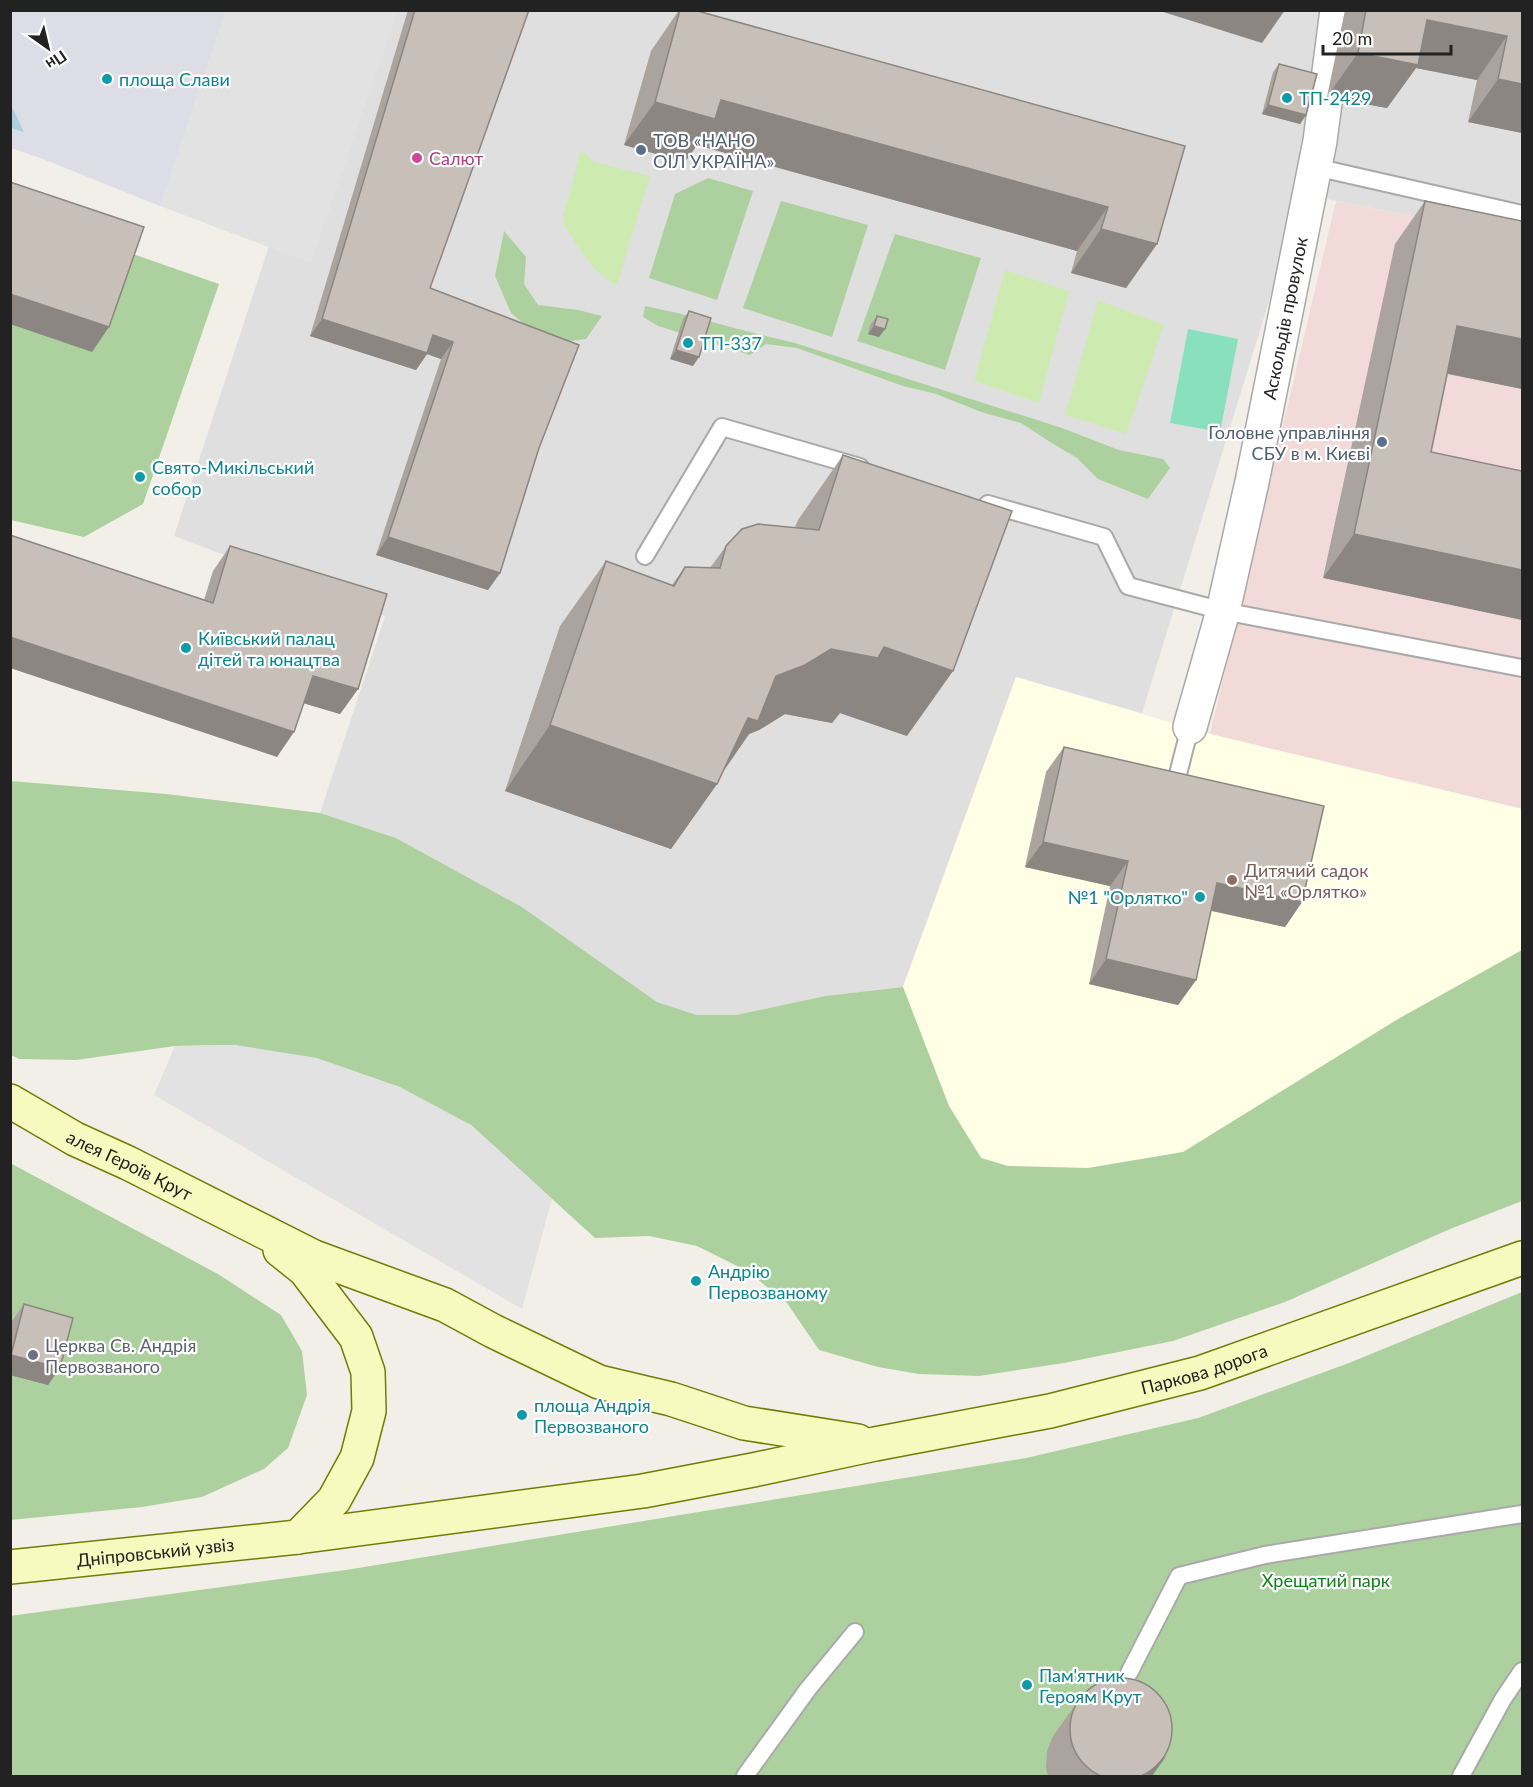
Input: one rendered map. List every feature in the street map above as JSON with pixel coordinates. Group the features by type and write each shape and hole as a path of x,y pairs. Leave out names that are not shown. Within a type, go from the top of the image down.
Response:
{"main road":[{"name":"алея Героїв Крут","path":"10,1101 75,1139 128,1163 251,1226"},
{"path":"251,1226 314,1257 445,1305 599,1382 671,1400 744,1423 875,1444"},
{"path":"251,1226 305,1270 356,1337 368,1372 369,1411 357,1458 334,1500 298,1537"},
{"name":"Паркова дорога","path":"875,1444 1050,1411 1200,1372 1522,1258"},
{"path":"298,1537 643,1491 875,1444"},
{"name":"Дніпровський узвіз","path":"10,1567 298,1537"}],"street":[{"name":"Аскольдів провулок","path":"1190,728 1223,611 1252,482 1315,167 1337,10"}],"lane":[{"path":"1315,167 1522,214"},
{"path":"645,556 722,427 879,472"},
{"path":"969,498 1104,537 1128,586 1223,611 1522,668"},
{"path":"1176,782 1190,728"},
{"path":"1130,1673 1179,1576 1265,1555 1522,1514"},
{"path":"745,1776 808,1689 855,1632"},
{"path":"1461,1776 1503,1699 1522,1671"}],"shaded area":[{"name":"площа Слави","path":"11,11 226,11 160,206 11,148"},
{"path":"226,11 398,11 311,263 160,206"},
{"path":"346,11 1522,11 1522,238 1302,194 1142,713 1016,677 903,987 825,996 736,1015 697,1015 657,1002 522,907 396,838 320,813 385,616 174,536"},
{"path":"1336,201 1522,238 1522,809 1210,734"},
{"name":"Дитячий садок №1 «Орлятко»","path":"1016,677 1210,734 1522,809 1522,950 1398,1019 1183,1152 1088,1168 1008,1166 982,1158 949,1106 903,987"},
{"path":"235,1045 317,1058 400,1087 471,1125 552,1199 522,1309 154,1095 175,1046"}],"green space":[{"path":"581,150 594,162 650,176 617,285 592,266 562,220"},
{"path":"708,178 753,191 717,300 649,278 675,194"},
{"path":"781,201 868,225 832,337 743,308"},
{"path":"504,231 526,257 524,284 538,305 578,310 602,316 586,339 547,344 511,313 495,276"},
{"path":"895,234 981,258 945,370 857,341"},
{"path":"127,252 219,284 143,504 84,537 11,520 11,324"},
{"path":"1005,270 1069,291 1039,403 974,381"},
{"path":"1098,300 1164,325 1126,434 1065,415"},
{"path":"645,306 795,343 1062,428 1119,450 1163,459 1170,468 1148,499 1098,479 1077,458 1021,423 981,412 936,394 903,386 797,348 766,344 750,355 658,326 643,317"},
{"path":"1188,329 1238,339 1220,432 1170,423"},
{"path":"11,781 166,794 320,813 396,838 522,907 657,1002 697,1015 736,1015 825,996 903,987 949,1106 981,1158 1008,1166 1088,1168 1183,1152 1398,1019 1522,950 1522,1201 1450,1229 1285,1302 1173,1341 1064,1363 979,1376 919,1374 878,1367 819,1350 787,1303 747,1271 697,1246 649,1236 595,1238 471,1125 235,1045 175,1046 76,1060 19,1059 11,1055"},
{"path":"10,1163 218,1274 281,1315 302,1351 307,1395 288,1448 264,1469 202,1497 142,1507 11,1520"},
{"name":"Хрещатий парк","path":"1522,1292 1522,1776 11,1776 10,1616 346,1570 1026,1458 1198,1418 1349,1363"}],"water":[{"path":"11,105 24,132 11,128"}],"building":[{"name":"Салют","path":"415,10 529,10 430,288 579,345 539,448 500,573 388,537 453,342 433,335 427,353 322,319"},
{"path":"680,10 694,10 1185,146 1157,244 1101,229 1108,207 721,100 715,119 655,102"},
{"path":"1366,10 1522,10 1522,84 1498,79 1507,36 1427,20 1418,65 1358,53"},
{"name":"ТП-2429","path":"1279,64 1317,74 1306,115 1268,105"},
{"path":"10,182 144,227 109,327 10,294"},
{"path":"1425,201 1522,221 1522,339 1457,326 1431,452 1522,471 1522,570 1354,534"},
{"name":"ТП-337","path":"689,311 711,318 699,357 676,350"},
{"path":"877,316 888,319 885,329 874,326"},
{"path":"843,455 1012,511 953,671 884,647 878,658 831,649 805,665 776,676 758,721 748,718 717,784 550,725 606,561 674,586 685,567 720,568 726,546 742,529 758,524 819,530"},
{"name":"Київський палац дітей та юнацтва","path":"10,535 213,603 230,546 387,594 358,689 313,676 294,732 10,637"},
{"name":"№1 \"Орлятко\"","path":"1064,747 1324,806 1302,902 1217,883 1196,980 1106,959 1128,861 1043,842"},
{"path":"24,1304 73,1318 60,1368 11,1355"},
{"path":"1121,1678 1141,1681 1150,1686 1164,1700 1169,1709 1172,1729 1169,1749 1164,1758 1150,1772 1141,1777 1121,1780 1101,1777 1092,1772 1078,1758 1073,1749 1070,1729 1073,1709 1078,1700 1092,1686 1101,1681"}],"place":[{"name":"площа Слави","path":"107,79"},
{"name":"ТП-2429","path":"1287,98"},
{"name":"ТОВ «НАНО ОІЛ УКРАЇНА»","path":"641,150"},
{"name":"Салют","path":"417,158"},
{"name":"ТП-337","path":"688,343"},
{"name":"Головне управління СБУ в м. Києві","path":"1382,442"},
{"name":"Свято-Микільський собор","path":"140,477"},
{"name":"Київський палац дітей та юнацтва","path":"186,648"},
{"name":"Дитячий садок №1 «Орлятко»","path":"1232,880"},
{"name":"№1 \"Орлятко\"","path":"1200,897"},
{"name":"Андрію Первозваному","path":"696,1281"},
{"name":"Церква Св. Андрія Первозваного","path":"33,1355"},
{"name":"площа Андрія Первозваного","path":"522,1415"},
{"name":"Пам'ятник Героям Крут","path":"1027,1685"}]}
